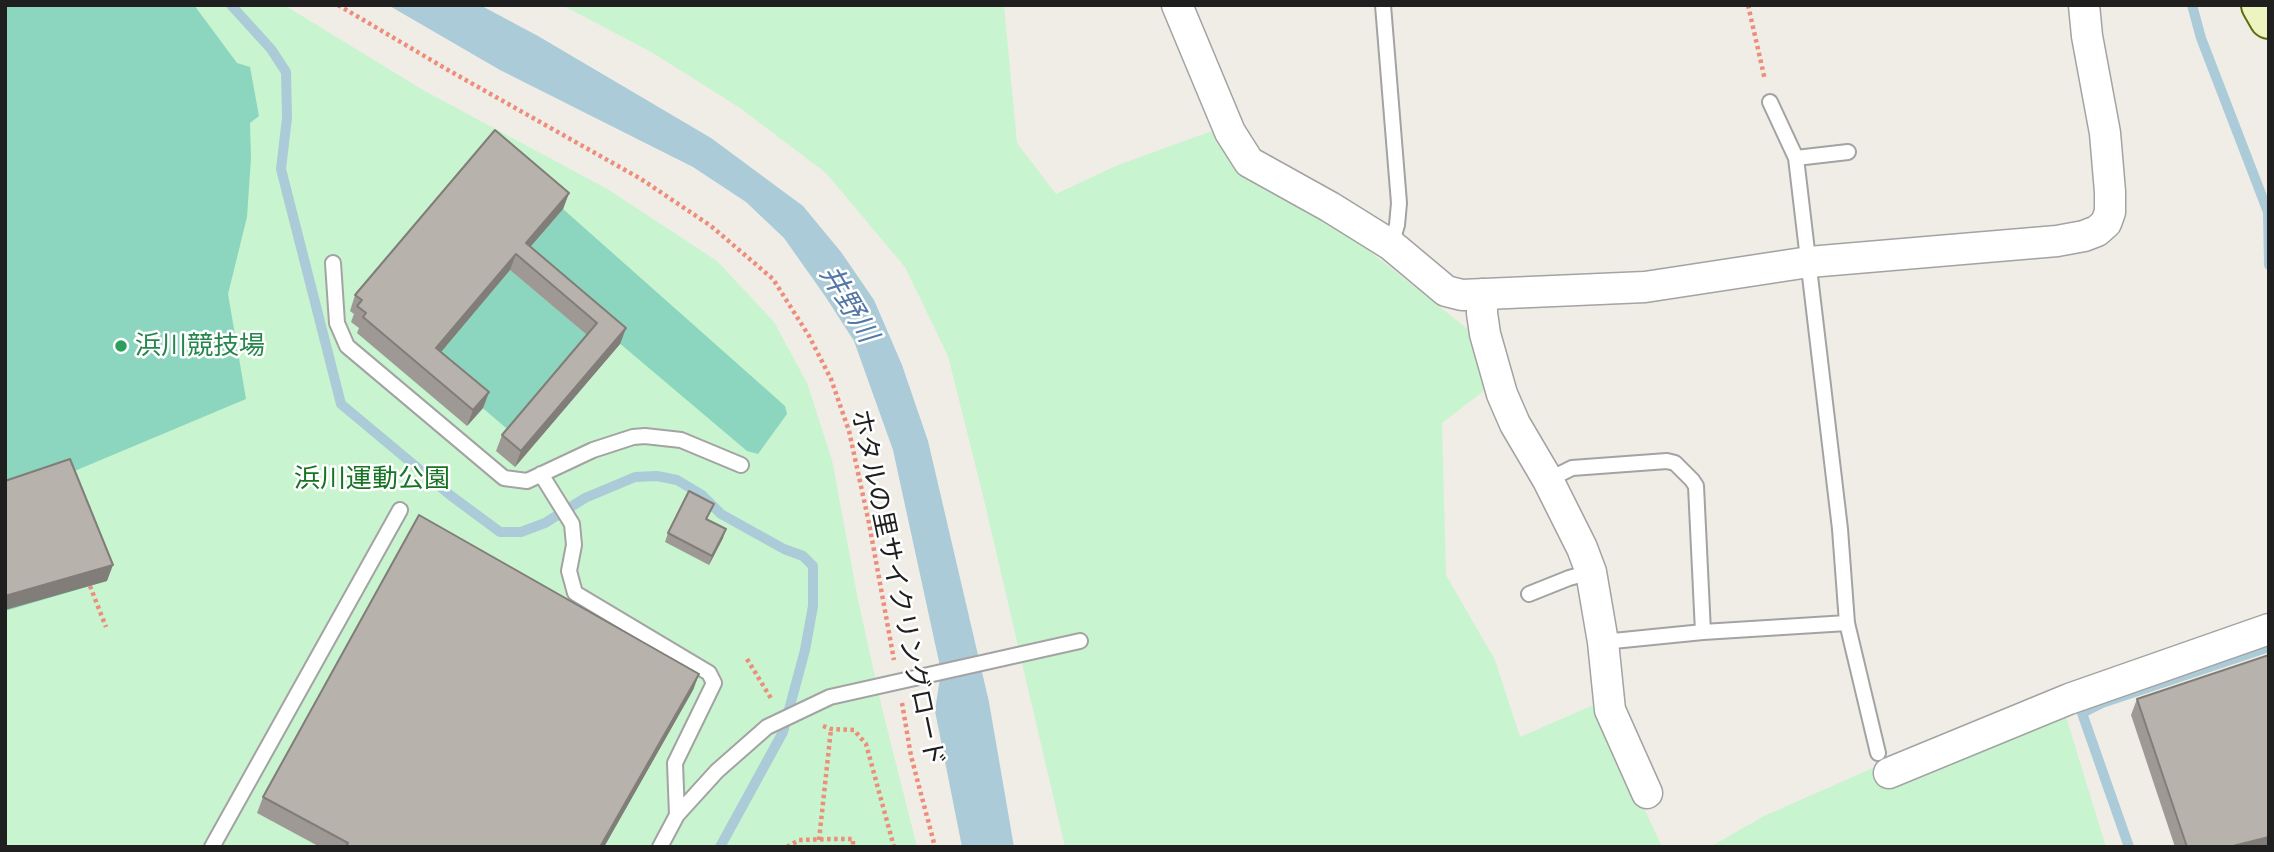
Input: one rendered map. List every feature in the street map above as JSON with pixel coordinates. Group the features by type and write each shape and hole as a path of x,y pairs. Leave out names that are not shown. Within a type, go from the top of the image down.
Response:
{"main road":[{"path":"2261,5 2269,19"}],"street":[{"path":"1177,5 1230,132 1248,162 1330,207 1391,245 1446,291 1462,295 1645,288 1809,262 2057,241 2097,231 2106,223 2110,212 2110,192 2105,133 2084,5"},
{"path":"1482,294 1485,334 1514,424 1548,480 1591,572 1604,642 1610,710 1647,793"},
{"path":"1883,763 2269,629"}],"lane":[{"path":"1383,5 1399,203 1397,225 1391,245"},
{"path":"1770,102 1796,158 1840,529 1847,623 1883,763"},
{"path":"1796,158 1848,152"},
{"path":"333,263 337,323 347,346 504,478 527,481 593,450 632,437 645,436 681,440 741,465"},
{"path":"1548,480 1572,468 1675,463 1696,486 1703,632"},
{"path":"541,474 568,513 572,524 574,545 569,571 575,593 709,673 714,683 675,763 677,816"},
{"path":"212,847 400,510"},
{"path":"1529,594 1591,572"},
{"path":"1604,642 1703,632 1847,623"},
{"path":"660,847 677,816 717,771 767,727 830,697 1080,641"}],"path":[{"name":"ホタルの里サイクリングロード","path":"338,5 641,179 711,226 773,279 809,336 831,379 849,431 894,660"},
{"path":"1748,5 1770,102"},
{"path":"90,586 106,627"},
{"name":"ホタルの里サイクリングロード","path":"901,701 911,756 934,847"},
{"path":"819,840 831,729"},
{"path":"854,730 866,744 894,847"},
{"path":"787,847 799,840 853,839 853,847"}],"green space":[{"name":"浜川運動公園","path":"5,5 284,5 423,90 609,190 717,261 774,322 807,383 832,460 858,600 917,847 5,847"},
{"name":"浜川競技場","path":"5,5 194,5 237,63 250,67 259,116 250,123 251,158 247,217 228,294 246,399 65,475 107,581 5,611"},
{"path":"562,5 1004,5 1017,143 1056,194 1118,165 1212,131 1237,169 1348,234 1470,331 1485,390 1442,423 1446,575 1495,660 1520,737 1596,704 1662,847 1065,847 948,356 905,267 826,173 740,108 653,53"},
{"path":"563,209 785,406 787,414 758,454 747,451 520,259"},
{"path":"510,270 592,339 512,433 431,364"},
{"path":"2057,687 2106,847 1710,847 1764,816"}],"water":[{"name":"井野川","path":"388,5 480,5 538,36 711,138 803,206 841,252 874,300 902,365 928,441 989,702 1014,847 962,847 935,711 941,671 893,450 854,341 784,238 746,202 693,167 500,70"}],"building":[{"path":"495,130 569,193 526,243 626,328 521,451 502,435 597,323 516,254 436,348 489,392 473,410 363,317 366,313 357,306 362,300 355,295"},
{"path":"70,459 113,565 5,596 5,481"},
{"path":"689,491 714,504 706,519 726,529 712,556 668,533"},
{"path":"419,515 699,674 600,847 346,847 348,843 263,797"},
{"path":"2269,655 2269,837 2229,847 2187,847 2137,699"}],"waterway":[{"path":"231,5 271,49 286,72 287,118 281,169 341,404 450,495 500,532 521,532 545,523 585,498 635,477 657,476 677,480 702,495 721,514 784,549 803,556 813,566 813,606 805,650 783,732 720,847"},
{"path":"2192,5 2201,38 2268,212 2269,265"},
{"path":"2129,847 2082,713 2102,703 2269,647"}],"place":[{"name":"浜川競技場","path":"121,346"}]}
